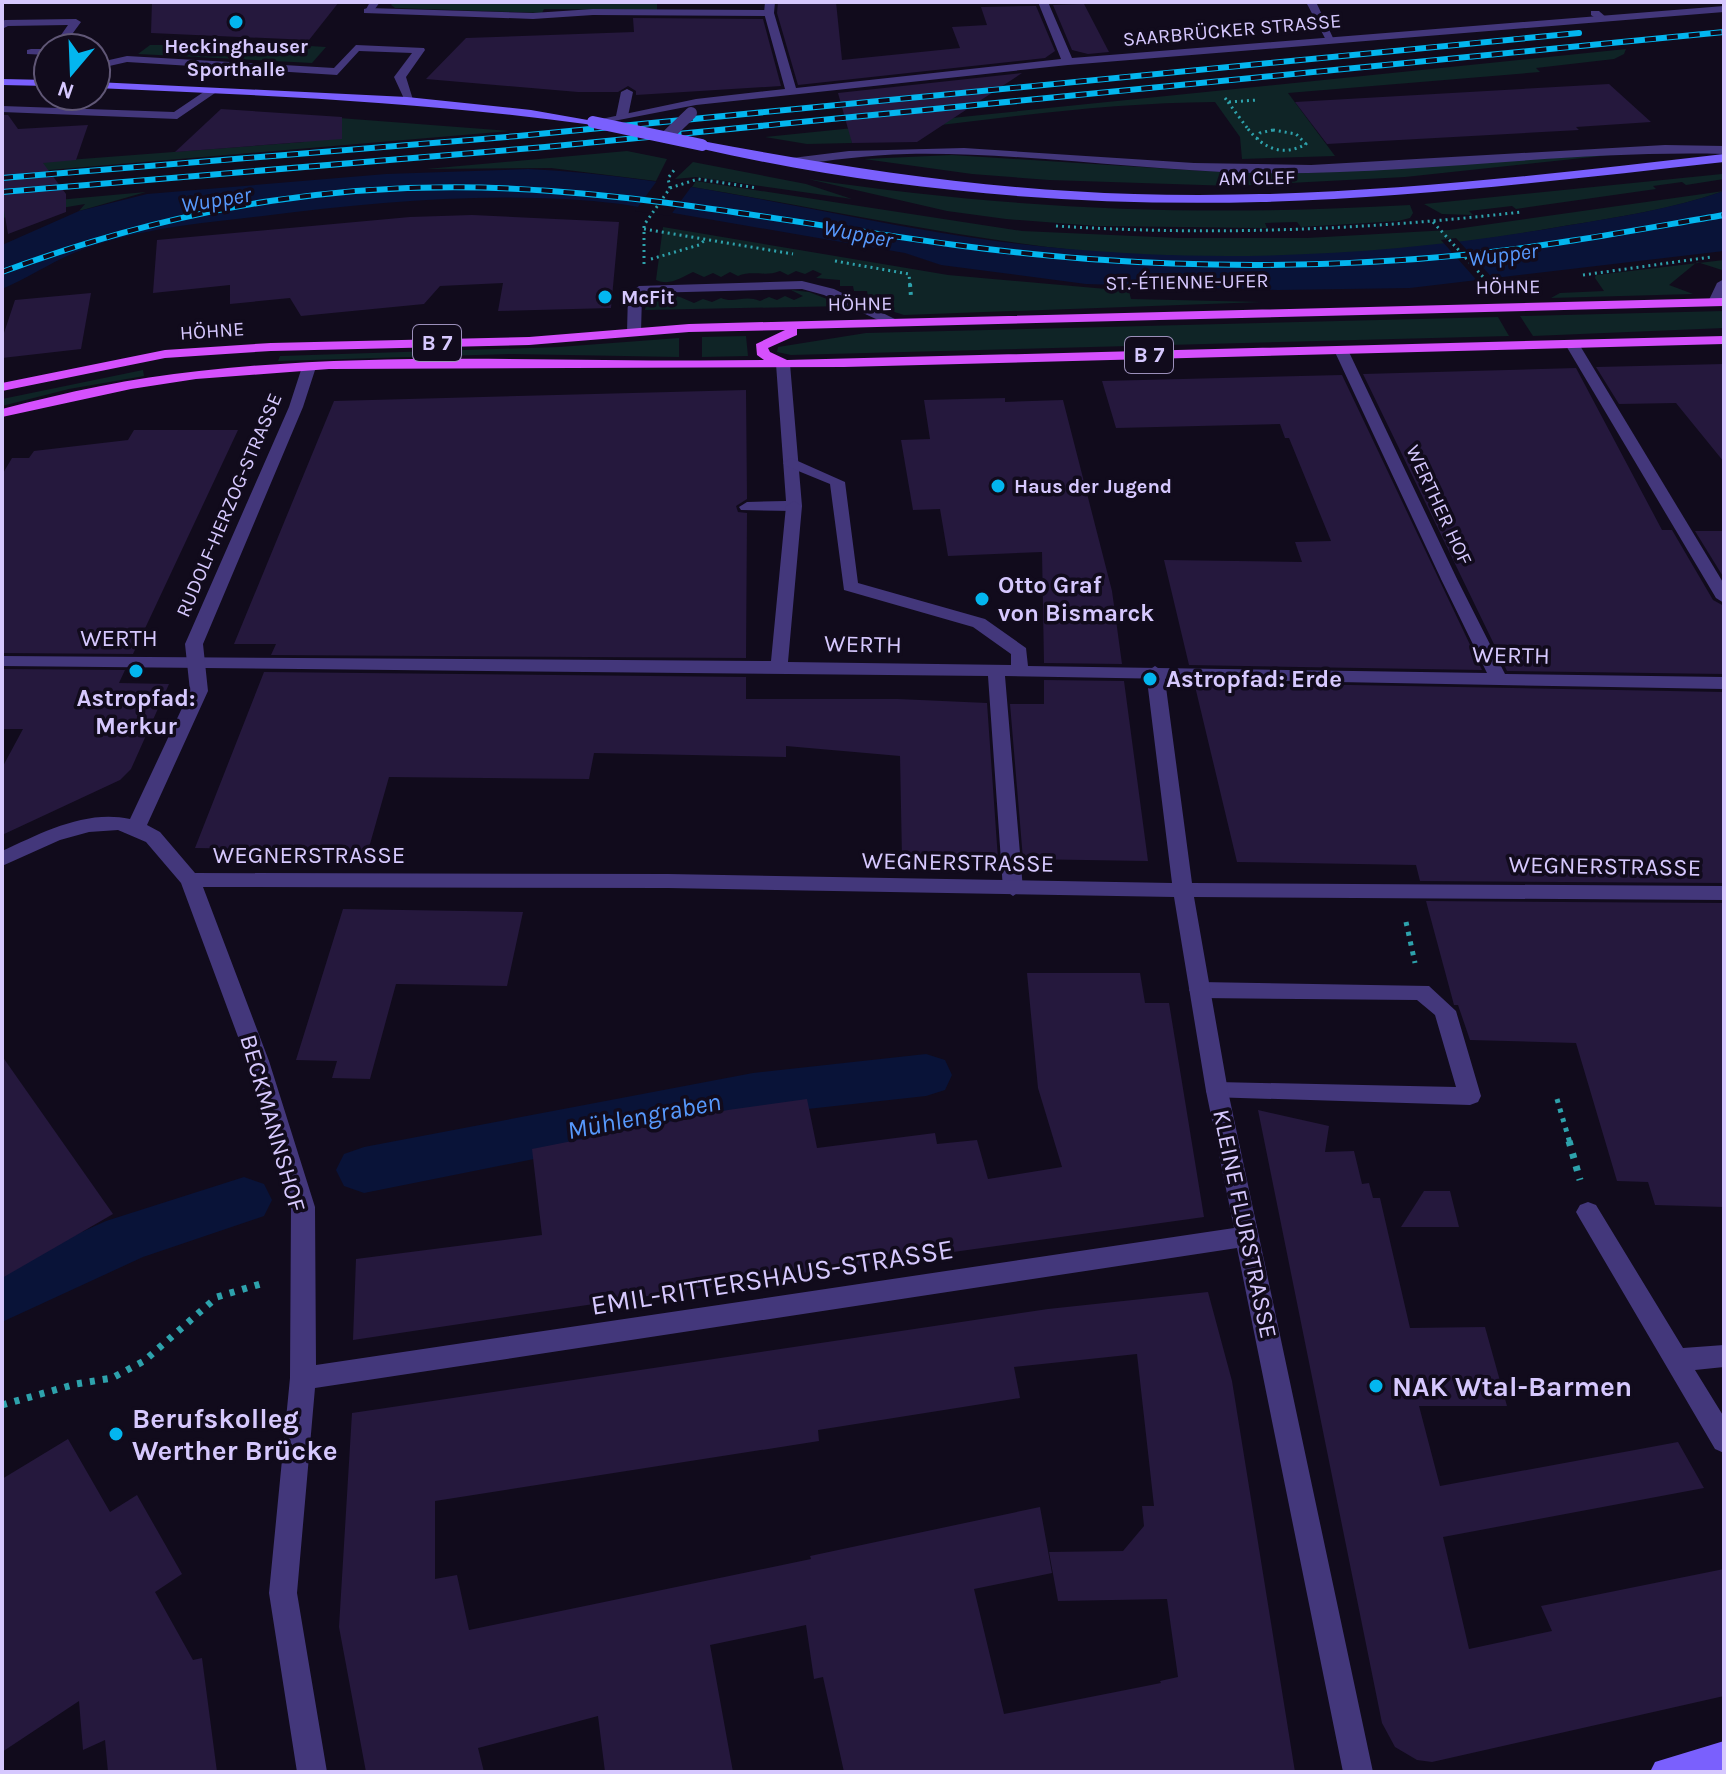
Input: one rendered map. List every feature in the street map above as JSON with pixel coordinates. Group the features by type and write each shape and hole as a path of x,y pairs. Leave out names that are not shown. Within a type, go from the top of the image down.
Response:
{"main road":[{"path":"2,82 32,83"},
{"name":"AM CLEF","path":"112,86 479,107 593,122 876,176 1026,193 1194,199 1423,190 1724,158"},
{"name":"HÖHNE","path":"2,387 124,360 212,350 529,341 634,332 811,325 1720,302"},
{"path":"783,364 764,355 761,347 770,340 811,325"},
{"name":"HÖHNE","path":"2,413 95,391 167,379 309,367 523,362 783,364 1724,340"},
{"path":"167,379 160,377 161,371 212,350"},
{"path":"1665,1772 1724,1756"}],"street":[{"path":"1043,2 1068,62"},
{"path":"1311,2 1331,40"},
{"path":"371,6 533,16 769,8 791,90"},
{"name":"SAARBRÜCKER STRASSE","path":"730,98 1068,62 1599,15 1724,9"},
{"path":"2,26 5,23 76,22 69,32"},
{"path":"112,62 127,59 337,72 356,48 420,50 400,77 410,101"},
{"path":"2,109 177,116 212,91"},
{"path":"622,116 627,92"},
{"path":"666,137 691,113 730,98"},
{"path":"593,122 730,98"},
{"name":"AM CLEF","path":"792,162 852,152 969,150 1251,169 1603,149 1724,150"},
{"path":"1720,302 1724,283"},
{"path":"634,332 635,294 644,289 802,285 829,292 896,323"},
{"path":"1572,344 1724,598"},
{"name":"WERTHER HOF","path":"1341,350 1498,678"},
{"path":"779,667 794,506 783,364"},
{"name":"RUDOLF-HERZOG-STRASSE","path":"194,662 194,644 204,618 296,407 309,367"},
{"path":"791,463 837,482 850,586 979,623 1020,652 1019,671"},
{"path":"747,507 794,506"},
{"name":"WERTH","path":"2,661 779,667 1724,683"},
{"path":"2,859 53,835 89,825 118,823 136,827 199,691 194,662"},
{"path":"996,671 1013,889"},
{"name":"KLEINE FLURSTRASSE","path":"1155,672 1183,891 1217,1091 1358,1772"},
{"name":"BECKMANNSHOF","path":"136,827 168,851 190,880 258,1061 303,1207 303,1378 283,1593 312,1772"},
{"name":"WEGNERSTRASSE","path":"190,880 668,881 1183,891 1724,893"},
{"path":"1200,990 1422,992 1445,1011 1470,1096 1217,1091"},
{"path":"1588,1212 1724,1441"},
{"name":"EMIL-RITTERSHAUS-STRASSE","path":"303,1378 1249,1236"},
{"path":"1676,1360 1724,1356"}],"path":[{"path":"1258,100 1227,100 1257,142 1271,150 1296,150 1306,144 1296,134 1273,130"},
{"path":"668,178 670,188"},
{"path":"644,289 644,227 670,188 689,180"},
{"path":"644,227 799,255"},
{"path":"1440,230 1490,285"},
{"path":"644,261 699,245 706,239"},
{"path":"1589,281 1582,274 1720,256"},
{"path":"831,260 909,274 911,302"},
{"path":"1557,1099 1588,1212"},
{"path":"2,1405 76,1384 112,1378 144,1361 217,1297 303,1272"}],"green space":[{"path":"393,2 657,2 657,10 544,9 542,13 395,8 391,5"},
{"path":"150,45 167,45 173,49 302,55 310,46 326,47 312,63 138,54"},
{"path":"1626,49 1624,54 1614,59 1536,68 1540,72 1288,93 1335,156 1242,159 1240,137 1215,102 1032,114 851,136 852,143 807,144 765,137"},
{"path":"326,117 510,131 2,174 2,165 304,142"},
{"path":"627,151 667,159 656,181 551,168 426,169"},
{"path":"1620,154 1405,177 1233,186 1049,180 972,174 864,159 952,155 1203,171 1306,173"},
{"path":"693,162 806,184 852,199 696,177 675,179"},
{"path":"1722,174 1724,179 1686,185 1682,182 1653,186 1656,189 1516,209 1512,206 1469,211 1473,215 1442,214 1424,204"},
{"path":"808,179 885,190 1035,204 1183,210 1410,205 1413,213 1410,218 1398,221 1301,227 1297,222 1265,223 1267,228 1097,226 947,211"},
{"path":"696,181 1022,231 1179,238 1307,238 1449,230 1724,191 1636,214 1430,246 1311,256 1192,258 1075,250 979,237 692,187"},
{"path":"146,192 79,211 85,204 2,218 2,205"},
{"path":"663,227 948,275 1129,291 1131,299 1262,302 904,315 866,303 882,303 881,296 854,291 853,286 840,286 840,280 816,278 822,274 813,270 788,275 780,271 738,276 730,272 721,277 713,273 704,277 693,272 670,282 661,282 656,280"},
{"path":"1724,260 1722,270 1700,263"},
{"path":"1695,263 1669,285 1693,294 1551,298 1560,293 1604,291 1596,275"},
{"path":"791,290 809,292 845,306 645,310 647,296 660,294 694,303 721,298 760,301 769,297 777,300 785,296 794,300 803,296"},
{"path":"1724,311 1724,328 1533,336 1520,316"},
{"path":"1498,317 1509,336 791,355 777,352 778,347 866,333"},
{"path":"746,336 748,356 702,357 702,337"},
{"path":"679,338 679,357 512,354 278,361 280,356 559,347"},
{"path":"143,370 144,376 69,389 2,406 2,399"}],"water":[{"name":"Wupper","path":"528,169 632,178 1019,244 1175,255 1331,253 1487,238 1645,212 1724,191 1724,251 1410,288 1278,290 1086,284 941,265 905,253 621,204 487,198 352,206 150,231 84,249 2,289 2,245 79,211 147,194 386,174"}],"pier":[{"path":"659,178 694,183 670,216 635,211"},
{"path":"1456,238 1497,283 1481,285 1441,240"}],"building":[{"name":"Heckinghauser Sporthalle","path":"152,2 339,2 309,40 151,33"},
{"path":"778,2 836,2 842,60 960,48 952,27 987,25 981,7 1036,6 1055,51 1045,58 798,85 777,13"},
{"path":"1084,4 1109,52 1088,54 1072,50 1053,5"},
{"path":"633,18 763,19 781,86 636,95 636,91 628,86 618,92 578,92 426,79 466,38 634,32"},
{"path":"1022,73 917,142 852,143 838,93"},
{"path":"1609,84 1651,122 1576,127 1579,130 1327,144 1295,102"},
{"path":"221,109 342,117 342,139 175,152"},
{"path":"2,115 8,115 18,129 88,125 76,160 43,163 66,194 66,212 8,234 2,199"},
{"path":"472,215 619,222 611,308 498,311 503,283 440,286 424,304 301,316 290,298 230,304 230,285 153,293 157,240 410,217"},
{"path":"91,293 81,349 2,358 2,339 15,300"},
{"path":"1724,364 1724,462 1676,403 1619,404 1596,367"},
{"path":"1576,368 1662,530 1672,530 1713,600 1724,606 1724,674 1507,671 1363,374"},
{"path":"1342,375 1482,670 1189,665 1164,560 1302,562 1295,542 1331,541 1289,438 1285,438 1280,424 1116,428 1102,381"},
{"path":"746,390 747,499 736,506 738,512 747,513 746,658 271,655 276,644 234,644 334,401"},
{"name":"Haus der Jugend","path":"1005,398 1005,402 1063,400 1112,591 1122,664 1044,663 1042,552 948,556 940,509 913,510 901,440 930,439 924,400"},
{"path":"134,430 238,430 133,654 2,653 2,475 12,458 29,458 34,451 128,440"},
{"path":"1695,531 1724,531 1724,578"},
{"path":"2,669 125,670 119,683 169,684 131,769 120,780 2,835 2,768 23,729 2,729"},
{"path":"264,672 746,677 746,699 898,699 987,703 998,859 902,858 900,756 786,746 786,757 594,753 589,779 389,777 368,851 195,848"},
{"path":"1044,680 1124,681 1148,861 1023,859 1010,704 1044,704"},
{"path":"1194,682 1724,692 1724,883 1420,881 1416,865 1237,862"},
{"path":"1426,901 1724,903 1724,1207 1655,1205 1648,1182 1617,1181 1576,1043 1470,1040 1458,1005 1454,1005"},
{"path":"343,909 523,912 507,986 396,984 370,1079 332,1078 337,1061 296,1060"},
{"path":"1027,973 1140,973 1145,1003 1169,1003 1204,1217 353,1340 356,1259 542,1235 532,1149 728,1110 807,1099 817,1148 935,1133 937,1144 977,1140 988,1179 1062,1167 1038,1088"},
{"path":"2,1056 113,1214 2,1278"},
{"path":"1258,1110 1329,1126 1325,1152 1354,1151 1362,1184 1369,1183 1373,1198 1380,1198 1410,1328 1485,1327 1507,1406 1419,1406 1440,1486 1678,1442 1704,1488 1443,1537 1469,1649 1552,1631 1541,1606 1724,1569 1724,1696 1432,1762 1417,1760 1395,1747 1382,1723"},
{"path":"1424,1191 1450,1191 1459,1227 1401,1227"},
{"path":"1208,1292 1232,1381 1295,1772 844,1772 823,1677 814,1679 806,1625 710,1645 733,1772 605,1772 598,1716 478,1748 484,1772 366,1772 339,1627 352,1413 1048,1309","holes":["1137,1354 1154,1506 1142,1506 1144,1526 1123,1551 1049,1552 1058,1601 1167,1599 1178,1677 1004,1714 974,1589 1052,1573 1040,1507 810,1556 811,1559 469,1630 457,1575 435,1579 435,1501 819,1441 818,1430 1020,1398 1014,1367"]},
{"path":"68,1439 110,1512 137,1495 182,1574 155,1592 193,1660 202,1658 217,1772 108,1772 105,1740 83,1750 79,1701 2,1752 2,1479"}],"waterway":[{"name":"Mühlengraben","path":"364,1170 753,1094 926,1075"},
{"name":"Mühlengraben","path":"2,1297 55,1269 126,1238 244,1200"}],"railway":[{"path":"2,192 545,147 1724,32"},
{"path":"2,178 518,136 1579,33"},
{"path":"2,272 137,229 204,213 340,192 409,188 479,187 618,197 1021,253 1185,264 1329,264 1473,254 1724,215"}],"place":[{"name":"Heckinghauser Sporthalle","path":"236,22"},
{"name":"McFit","path":"605,297"},
{"name":"Haus der Jugend","path":"998,486"},
{"name":"Otto Graf von Bismarck","path":"982,599"},
{"name":"Astropfad: Merkur","path":"136,671"},
{"name":"Astropfad: Erde","path":"1150,679"},
{"name":"NAK Wtal-Barmen","path":"1376,1386"},
{"name":"Berufskolleg Werther Brücke","path":"116,1434"}]}
